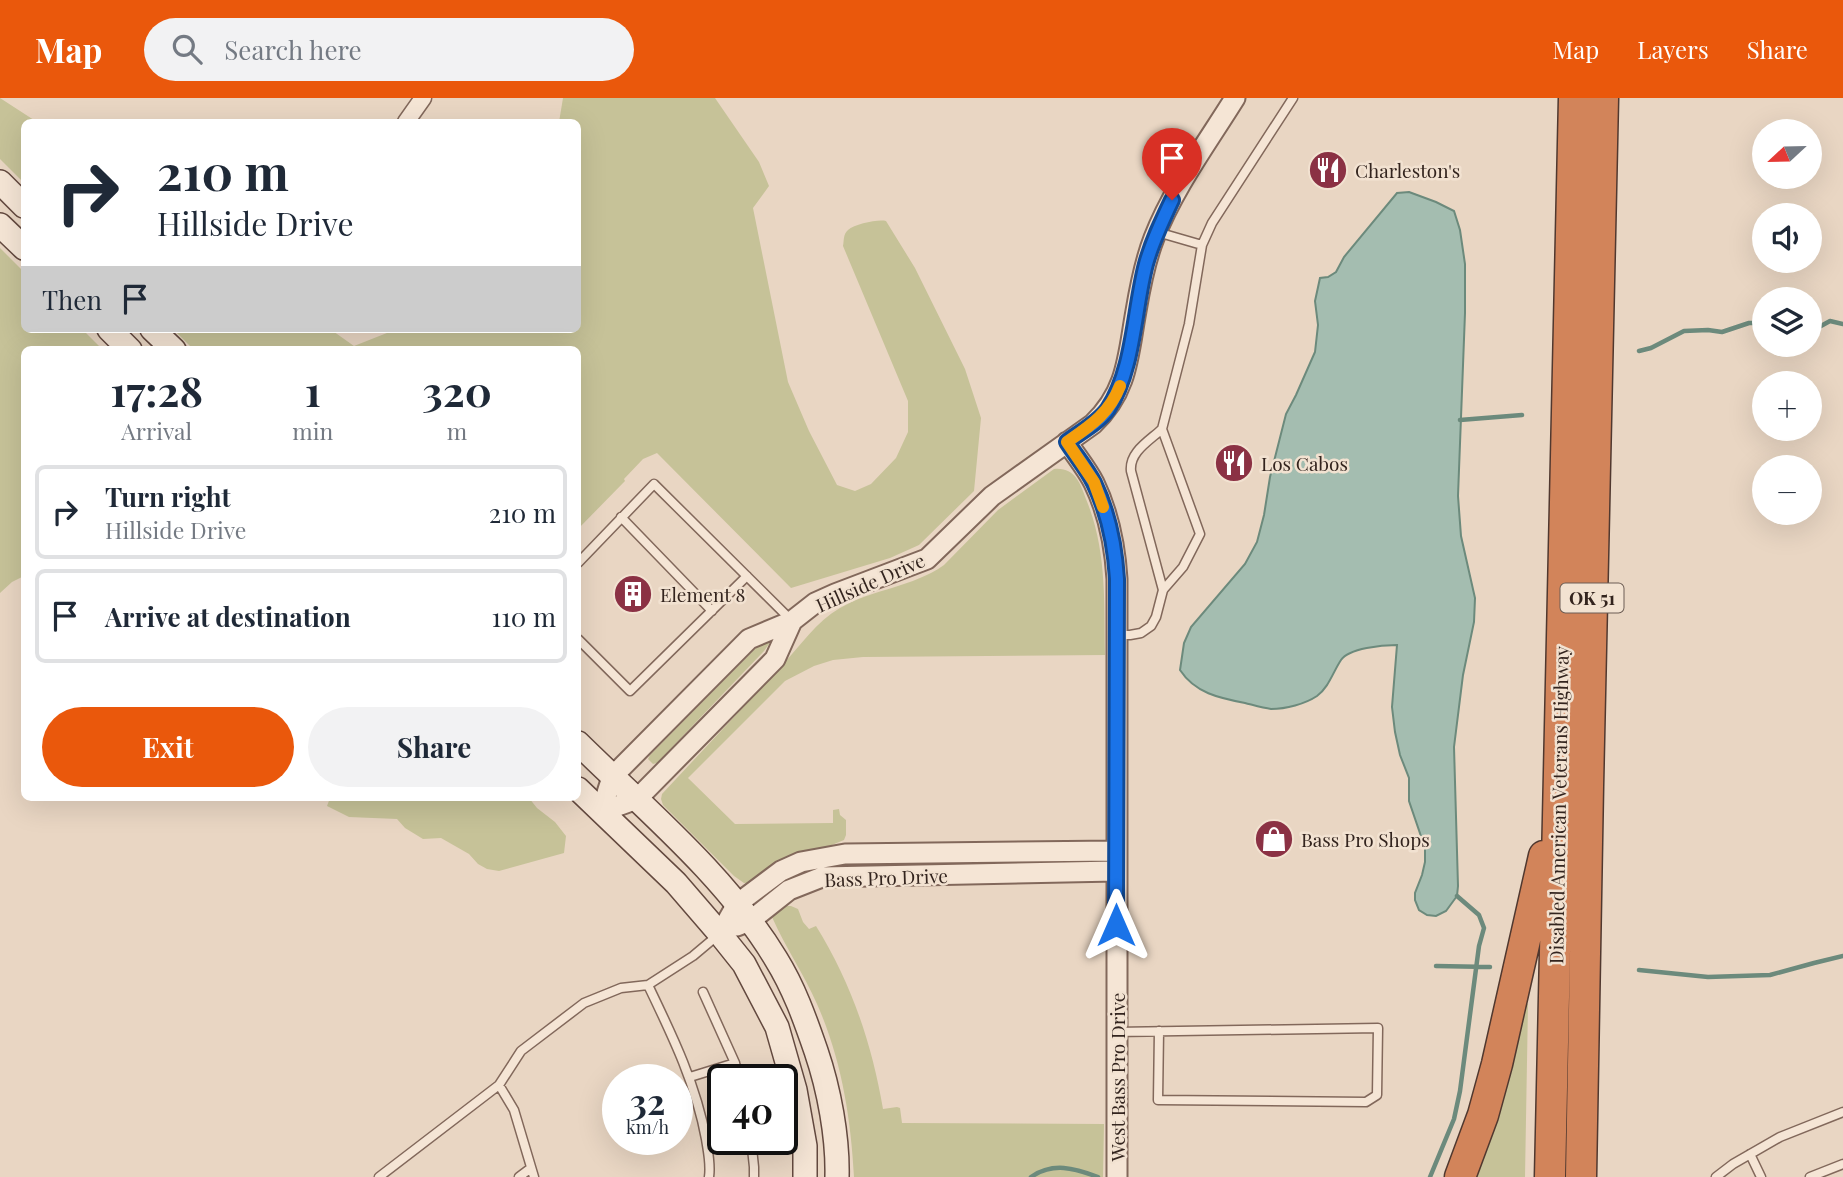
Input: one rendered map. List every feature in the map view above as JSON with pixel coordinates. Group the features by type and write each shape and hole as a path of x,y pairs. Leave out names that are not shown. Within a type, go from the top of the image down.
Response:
{"highway":[{"name":"Disabled American Veterans Highway","path":"1549,1177 1574,98"},
{"name":"Disabled American Veterans Highway","path":"1581,1177 1603,98"},
{"path":"1460,1177 1483,1115 1497,1064 1559,791"}],"main road":[{"path":"0,182 21,203"},
{"path":"0,225 21,245"},
{"path":"113,333 126,346"},
{"path":"156,333 170,346"},
{"path":"581,746 637,799 744,912 776,959 801,1006 826,1081 838,1162 837,1177"},
{"path":"581,792 676,883 744,964 777,1027 795,1090 805,1146 805,1177"}],"street":[{"path":"408,119 423,98"},
{"name":"Hillside Drive","path":"601,812 637,799 775,659 792,621 815,603 927,559 992,496 1093,424 1107,411 1117,394 1130,354 1146,263 1157,232 1172,200 1235,98"},
{"name":"West Bass Pro Drive","path":"1067,442 1094,482 1105,511 1114,542 1117,579 1117,1177"},
{"path":"601,812 612,777 749,639 792,621"},
{"name":"Bass Pro Drive","path":"720,934 781,872 800,862 845,854 1116,851"},
{"name":"Bass Pro Drive","path":"744,912 822,877 1116,871"}],"lane":[{"path":"1163,590 1130,463 1133,456 1162,429 1189,324 1202,245 1212,223 1293,98"},
{"path":"1157,232 1202,245"},
{"path":"1117,635 1141,633 1151,626 1163,590 1183,568 1200,534 1162,429"},
{"path":"581,560 654,484 792,621"},
{"path":"621,517 712,611"},
{"path":"581,642 630,691 747,576"},
{"path":"379,1177 499,1085 520,1051 584,1003 621,988 648,985 720,934"},
{"path":"648,985 684,1064"},
{"path":"693,1076 735,1063 703,992"},
{"path":"1116,1032 1159,1031 1378,1028 1377,1096 1366,1102 1158,1100 1159,1031"},
{"path":"499,1085 514,1110 532,1173 520,1177"},
{"path":"693,1087 701,1114 710,1166 709,1177"},
{"path":"1716,1177 1780,1137 1843,1112"},
{"path":"1750,1154 1761,1177"},
{"path":"753,1155 754,1177"},
{"path":"1810,1177 1843,1164"}],"shaded area":[{"path":"0,98 32,119 21,119 21,180 0,159"},
{"path":"563,98 715,98 759,162 769,186 753,208 788,382 837,485 855,491 871,484 896,458 908,432 908,401 843,246 845,233 851,228 886,221 915,268 965,369 981,418 974,491 919,545 890,558 791,588 657,453 643,459 581,526 581,346 354,346 387,333 581,333 581,119 560,119"},
{"path":"1409,192 1454,211 1465,264 1458,496 1461,536 1475,598 1474,622 1463,675 1454,747 1457,896 1446,911 1436,916 1419,910 1415,900 1425,862 1425,848 1409,801 1409,778 1395,732 1392,707 1397,645 1367,648 1345,656 1317,696 1301,704 1283,708 1265,708 1208,693 1193,684 1180,670 1184,643 1191,627 1245,564 1257,542 1286,414 1315,352 1318,325 1315,301 1320,278 1336,272 1344,257 1397,193"},
{"path":"0,248 21,269 21,333 86,333 99,346 21,346 21,578 0,593"},
{"path":"177,333 336,333 354,346 190,346"},
{"path":"1054,469 1067,470 1075,477 1093,518 1103,576 1105,655 863,657 833,660 814,666 785,681 688,778 735,824 833,823 833,810 839,809 840,815 846,820 846,835 844,840 827,847 800,853 748,883 734,876 663,805 662,794 824,620 840,608 866,596 919,578 944,565 998,510"},
{"path":"769,641 764,651 657,763 653,764 648,759 650,755 762,642"},
{"path":"329,801 531,801 566,836 564,853 499,871 487,869 469,854 441,838 423,839 405,828 397,819 349,817 327,806"},
{"path":"781,906 798,909 809,929 816,926 840,969 866,1037 883,1109 900,1108 902,1123 1104,1124 1103,1177 854,1177 847,1110 838,1067 817,1004 772,917"},
{"path":"1522,1001 1528,1004 1525,1177 1471,1177"}],"waterway":[{"path":"1822,325 1830,321 1843,324"},
{"path":"1639,351 1651,348 1684,331 1722,332 1752,323"},
{"path":"1460,420 1522,415"},
{"path":"1430,1177 1454,1119 1479,946 1484,928 1479,915 1457,896"},
{"path":"1639,970 1708,977 1770,975 1843,956"},
{"path":"1436,966 1490,967"},
{"path":"1031,1177 1047,1169 1056,1168 1098,1177"}],"slow traffic":[{"path":"1103,507 1094,482 1067,442 1107,411 1120,386"}],"place":[{"name":"Charleston's","path":"1328,170"},
{"name":"Los Cabos","path":"1234,463"},
{"name":"Element 8","path":"633,594"},
{"name":"Bass Pro Shops","path":"1274,839"}],"route":[{"path":"1116,925 1117,579 1114,542 1094,482 1067,442 1107,411 1117,394 1130,354 1146,263 1172,200"}]}
